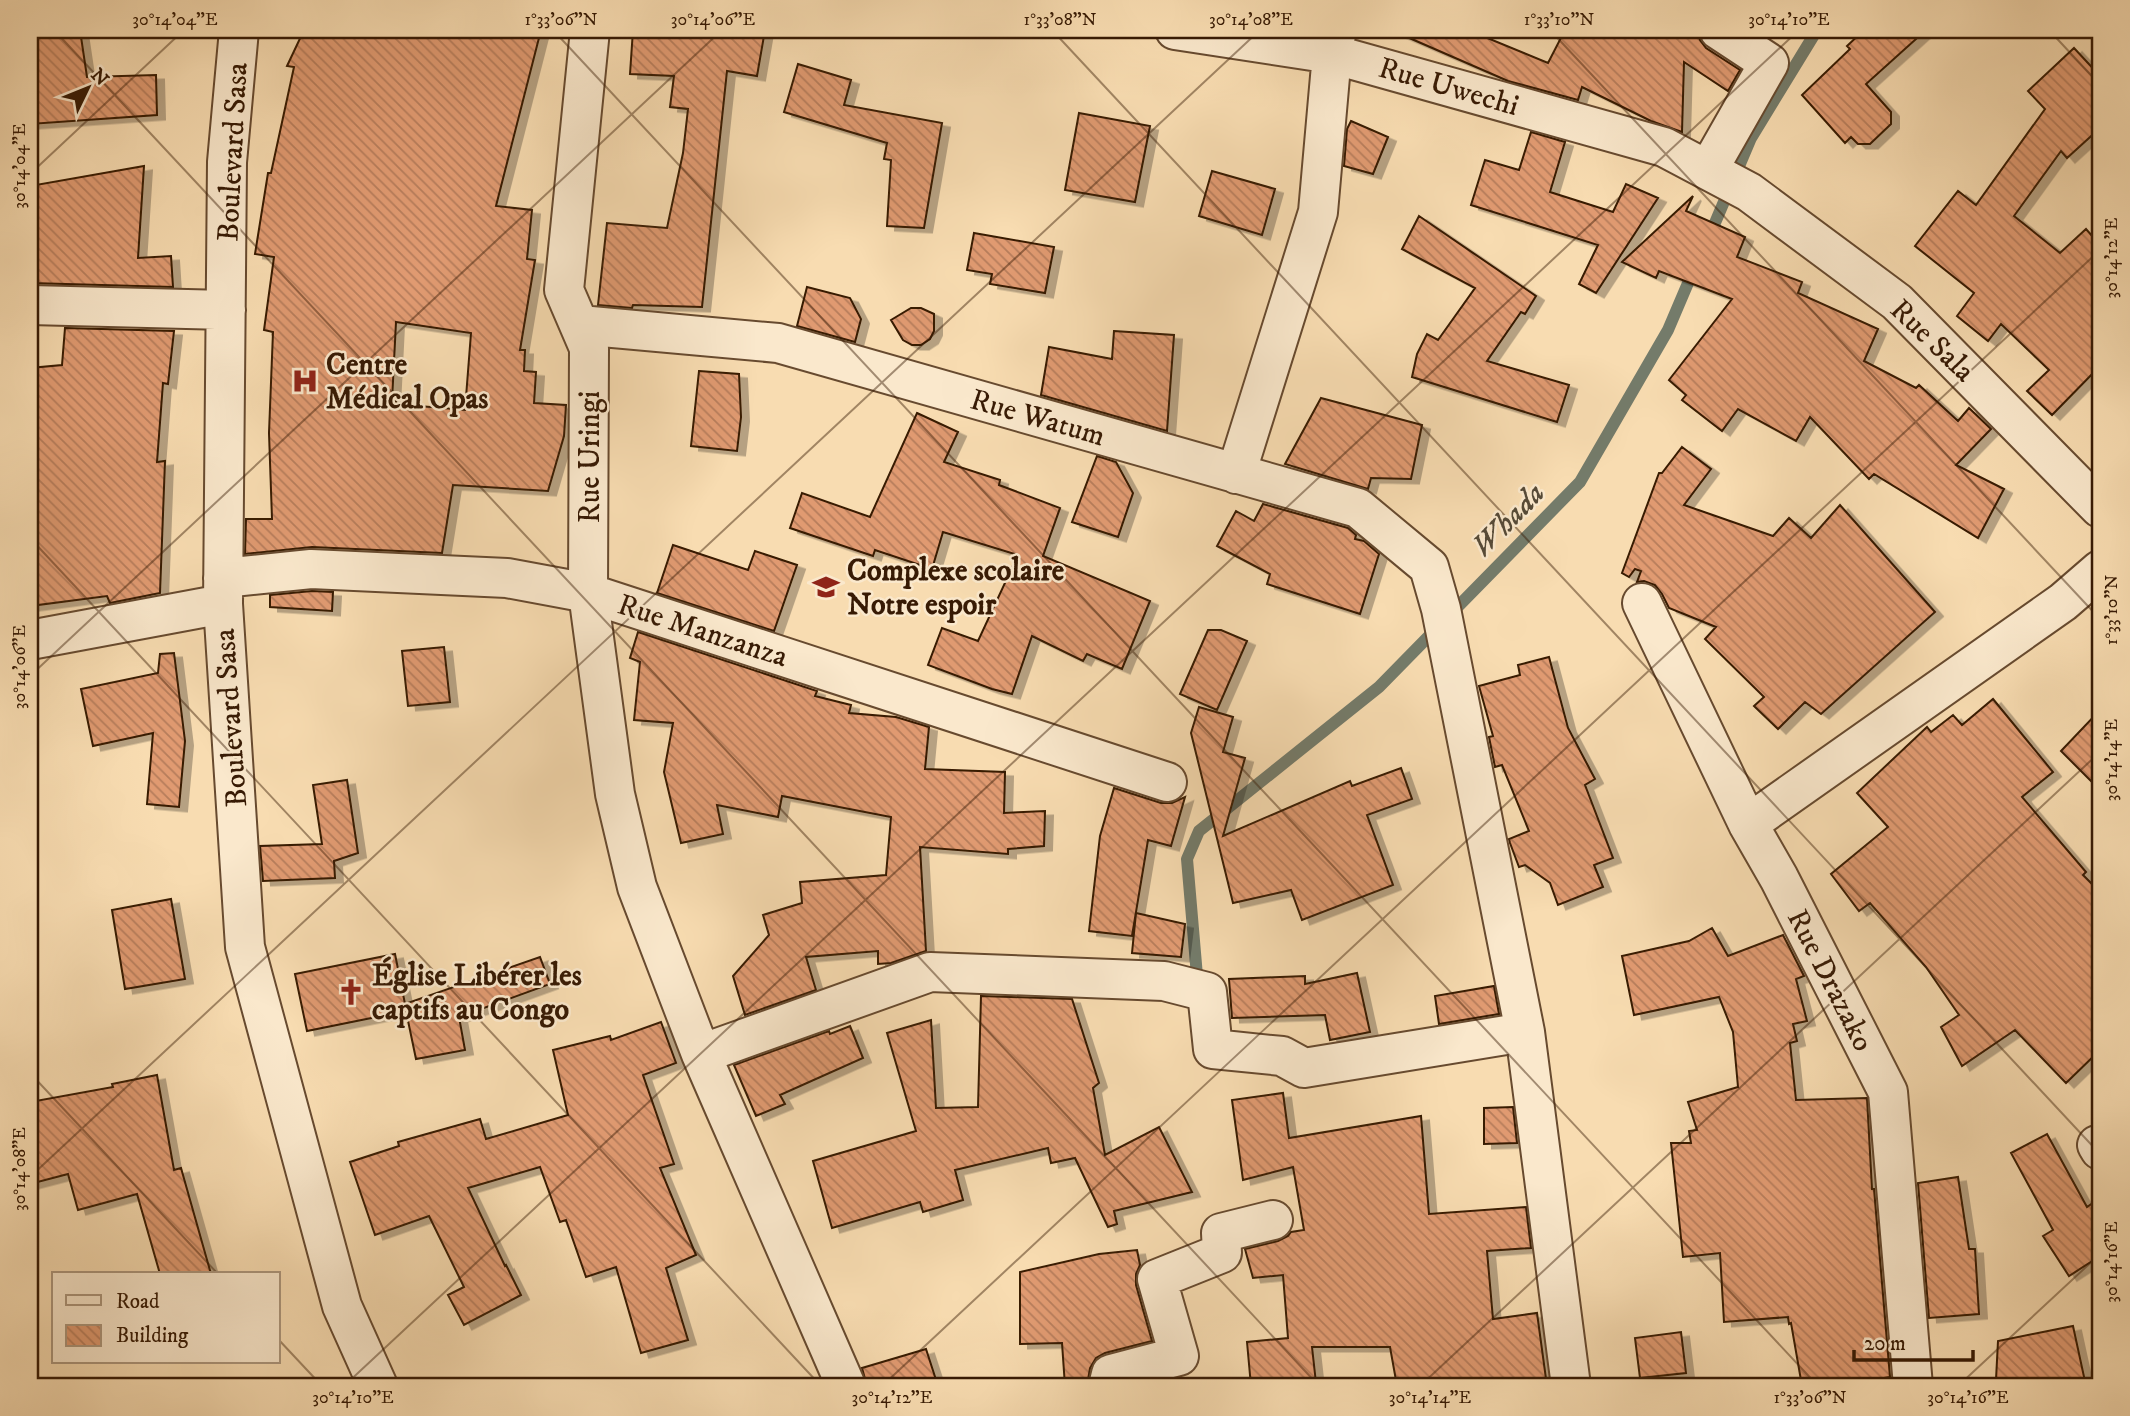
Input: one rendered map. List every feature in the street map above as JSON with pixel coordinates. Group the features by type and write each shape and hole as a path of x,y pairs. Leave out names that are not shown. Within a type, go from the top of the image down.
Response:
{"street":[{"name":"Boulevard Sasa","path":"239,30 226,162 223,591 245,947 342,1306 379,1386"},
{"name":"Rue Uringi","path":"590,30 564,290 589,348 588,593 615,794 637,887 701,1054 846,1386"},
{"name":"Rue Uwechi","path":"1175,30 1335,42 1664,147 1749,192"},
{"path":"1712,172 1769,63 1719,30"},
{"path":"1236,474 1318,212 1335,42"},
{"name":"Rue Sala","path":"1749,192 1897,302 2100,508"},
{"path":"30,305 226,310"},
{"name":"Rue Watum","path":"580,325 778,343 1358,508 1429,566 1444,625 1525,1032 1571,1386"},
{"name":"Rue Manzanza","path":"30,640 311,569 507,579 588,593 1167,782"},
{"path":"1748,824 2063,602 2100,570"},
{"name":"Rue Drazako","path":"1642,603 1748,824 1779,878 1888,1093 1913,1386"},
{"path":"701,1054 930,972 1164,981 1207,992 1213,1049 1282,1056 1304,1068 1525,1032"},
{"path":"1108,1386 1111,1374 1179,1356 1157,1279 1222,1254 1221,1233 1273,1220"}],"building":[{"path":"30,30 80,30 87,77 156,75 157,115 30,124"},
{"path":"304,30 541,30 496,206 532,210 527,259 535,260 520,350 525,350 524,371 536,372 534,403 566,405 564,436 548,491 453,485 442,553 312,547 245,554 246,519 272,519 269,433 273,332 264,330 274,257 255,254 268,173 271,173 294,67 287,66","holes":["396,322 471,333 465,410 396,404 396,401 392,401"]},
{"path":"633,30 765,30 757,76 727,71 702,307 633,305 632,308 598,305 607,223 667,228 683,153 688,109 670,107 674,76 630,74"},
{"path":"1391,30 1468,30 1548,63 1565,30 1697,30 1706,48 1740,70 1728,91 1684,62 1682,132 1651,121 1582,87 1578,100 1508,81"},
{"path":"1864,30 1926,30 1866,84 1891,112 1891,124 1870,144 1858,144 1851,137 1845,143 1802,95 1850,49 1847,46"},
{"path":"2074,48 2100,76 2100,128 2067,158 2061,151 2014,216 2060,253 2086,229 2100,245 2100,366 2052,415 2027,391 2049,370 2001,324 1988,341 1957,316 1974,293 1915,246 1958,191 1976,205 2045,109 2028,91"},
{"path":"798,64 851,80 844,105 942,123 924,228 887,226 891,160 884,159 887,143 784,112"},
{"path":"1079,113 1150,126 1135,202 1065,190"},
{"path":"1351,121 1388,137 1373,174 1344,166 1347,129"},
{"path":"1531,132 1565,142 1550,192 1613,212 1626,184 1658,198 1596,293 1579,284 1598,245 1471,205 1485,160 1519,170"},
{"path":"144,166 138,258 171,256 173,287 30,283 30,186"},
{"path":"1212,171 1275,189 1262,235 1199,216"},
{"path":"1693,196 1686,211 1745,237 1737,257 1802,282 1798,293 1878,329 1864,361 1916,388 1919,385 1958,421 1969,408 1991,429 1956,465 2004,489 1978,538 1874,474 1869,479 1810,417 1796,441 1738,409 1722,431 1682,400 1686,395 1669,380 1732,299 1659,271 1656,278 1622,262"},
{"path":"1419,216 1536,296 1525,314 1521,312 1487,361 1569,385 1557,422 1412,377 1417,354 1427,334 1438,340 1475,288 1402,249"},
{"path":"974,233 1054,247 1045,293 990,284 992,274 967,270"},
{"path":"807,287 850,298 861,319 855,342 797,326"},
{"path":"911,308 921,308 934,314 934,331 930,339 921,345 912,345 903,340 891,320"},
{"path":"65,328 174,331 168,384 163,383 157,462 165,461 160,593 110,603 107,596 30,606 30,368 62,365"},
{"path":"1114,331 1174,335 1167,431 1041,395 1049,347 1112,359"},
{"path":"699,371 739,374 741,417 737,451 691,446"},
{"path":"1321,398 1422,425 1411,479 1371,478 1368,489 1285,464"},
{"path":"917,413 958,432 944,462 1000,480 999,485 1060,508 1043,556 1150,601 1122,669 1087,654 1083,661 1032,636 1012,694 928,665 942,628 978,641 1018,555 943,532 932,569 875,550 873,556 790,528 802,493 870,517"},
{"path":"1682,447 1711,469 1684,505 1773,536 1789,518 1811,538 1840,505 1935,612 1821,714 1805,702 1778,729 1754,706 1764,697 1705,639 1716,627 1669,608 1655,585 1644,581 1637,582 1641,571 1635,569 1629,577 1622,573 1659,473 1662,473"},
{"path":"1097,456 1116,462 1133,493 1118,537 1072,522"},
{"path":"1263,504 1348,528 1356,535 1355,539 1364,541 1379,554 1360,614 1267,584 1270,574 1217,546 1236,511 1254,521"},
{"path":"673,545 748,570 755,551 797,565 774,631 657,593"},
{"path":"333,592 332,611 270,607 270,595"},
{"path":"1208,630 1221,630 1247,641 1217,710 1180,694"},
{"path":"638,632 817,691 815,696 851,705 849,713 896,717 929,727 925,769 1005,772 1004,813 1045,811 1044,846 1008,849 1008,854 920,847 926,951 891,963 878,964 878,951 806,957 816,990 745,1015 733,976 769,935 763,915 802,903 800,882 886,875 891,817 782,796 778,817 717,805 723,834 681,843 664,772 673,723 634,720 640,662 630,658"},
{"path":"444,647 450,702 408,706 402,651"},
{"path":"174,653 185,741 179,807 147,804 153,733 93,746 81,689 158,673 160,654"},
{"path":"1549,657 1568,728 1595,779 1585,785 1613,858 1594,865 1603,887 1558,905 1550,883 1525,865 1519,867 1510,843 1509,839 1529,831 1502,765 1495,767 1489,737 1493,736 1479,686 1520,675 1518,665"},
{"path":"1993,699 2053,772 2022,797 2086,872 2083,875 2100,892 2100,1050 2066,1083 2015,1030 1962,1066 1941,1027 1959,1015 1926,967 1870,903 1859,911 1831,874 1888,827 1857,793 1927,727 1931,732 1953,715 1962,725"},
{"path":"1199,707 1233,717 1223,752 1245,758 1223,836 1350,781 1352,786 1401,768 1412,799 1367,815 1393,885 1302,920 1291,890 1233,903 1191,733"},
{"path":"2100,710 2100,790 2061,751"},
{"path":"347,780 358,853 334,861 335,878 263,881 260,846 322,844 313,785"},
{"path":"1114,788 1161,803 1172,803 1185,797 1171,846 1148,840 1132,936 1089,931 1100,836"},
{"path":"171,899 185,979 125,989 112,910"},
{"path":"1136,913 1185,924 1181,957 1132,953"},
{"path":"1712,928 1728,956 1783,935 1804,976 1796,979 1807,1021 1793,1024 1797,1041 1790,1043 1796,1100 1867,1098 1872,1189 1890,1377 1835,1386 1802,1386 1788,1317 1724,1322 1720,1253 1683,1257 1671,1143 1691,1143 1689,1131 1697,1130 1688,1102 1738,1087 1733,1032 1719,997 1634,1015 1622,956 1689,941"},
{"path":"395,954 405,1004 540,957 550,984 459,1017 465,1050 416,1059 406,1011 307,1031 295,974"},
{"path":"1357,973 1370,1032 1330,1040 1325,1015 1232,1018 1229,979 1305,976 1305,984"},
{"path":"1494,986 1499,1014 1439,1024 1435,996"},
{"path":"981,996 1072,999 1099,1083 1093,1088 1105,1155 1159,1127 1192,1192 1114,1211 1117,1224 1108,1227 1075,1158 1051,1163 1048,1148 955,1170 963,1200 923,1212 920,1202 832,1228 813,1161 916,1131 887,1033 931,1020 936,1108 978,1107"},
{"path":"661,1022 676,1063 643,1075 674,1164 660,1168 696,1255 666,1268 688,1340 641,1353 616,1267 586,1277 566,1220 560,1222 540,1167 468,1188 521,1295 464,1325 448,1295 464,1287 429,1216 375,1235 350,1162 399,1146 398,1142 480,1119 486,1139 568,1115 553,1050 610,1036 611,1040"},
{"path":"850,1026 863,1058 780,1095 785,1104 756,1116 734,1065"},
{"path":"157,1075 174,1170 181,1168 210,1272 159,1272 137,1194 78,1210 68,1174 30,1184 30,1102 113,1087 112,1084"},
{"path":"1283,1093 1289,1138 1421,1116 1429,1214 1526,1207 1531,1248 1487,1251 1493,1319 1537,1313 1547,1386 1397,1386 1390,1347 1312,1347 1316,1383 1251,1386 1247,1342 1288,1338 1283,1275 1253,1278 1245,1249 1278,1241 1291,1232 1304,1230 1293,1167 1243,1180 1232,1100"},
{"path":"1513,1107 1517,1143 1484,1144 1484,1108"},
{"path":"2047,1134 2087,1207 2100,1198 2100,1256 2069,1276 2043,1236 2053,1230 2011,1153"},
{"path":"1958,1177 1969,1249 1975,1249 1979,1314 1929,1318 1918,1183"},
{"path":"1137,1250 1140,1265 1136,1274 1136,1285 1152,1341 1105,1353 1096,1358 1090,1368 1087,1386 1065,1386 1062,1343 1020,1344 1020,1272 1099,1254"},
{"path":"2073,1326 2086,1386 2020,1386 2018,1378 1996,1380 1998,1341"},
{"path":"1681,1332 1686,1373 1640,1378 1635,1338"},
{"path":"926,1349 938,1386 867,1386 862,1368"}],"waterway":[{"name":"Whada","path":"1709,237 1751,138 1817,30"},
{"name":"Whada","path":"1197,976 1187,859 1199,831 1379,687 1580,482 1668,330 1694,269"}],"place":[{"name":"Centre Médical Opas","path":"305,381"},
{"name":"Complexe scolaire Notre espoir","path":"826,587"},
{"name":"Église Libérer les captifs au Congo","path":"351,992"}]}
